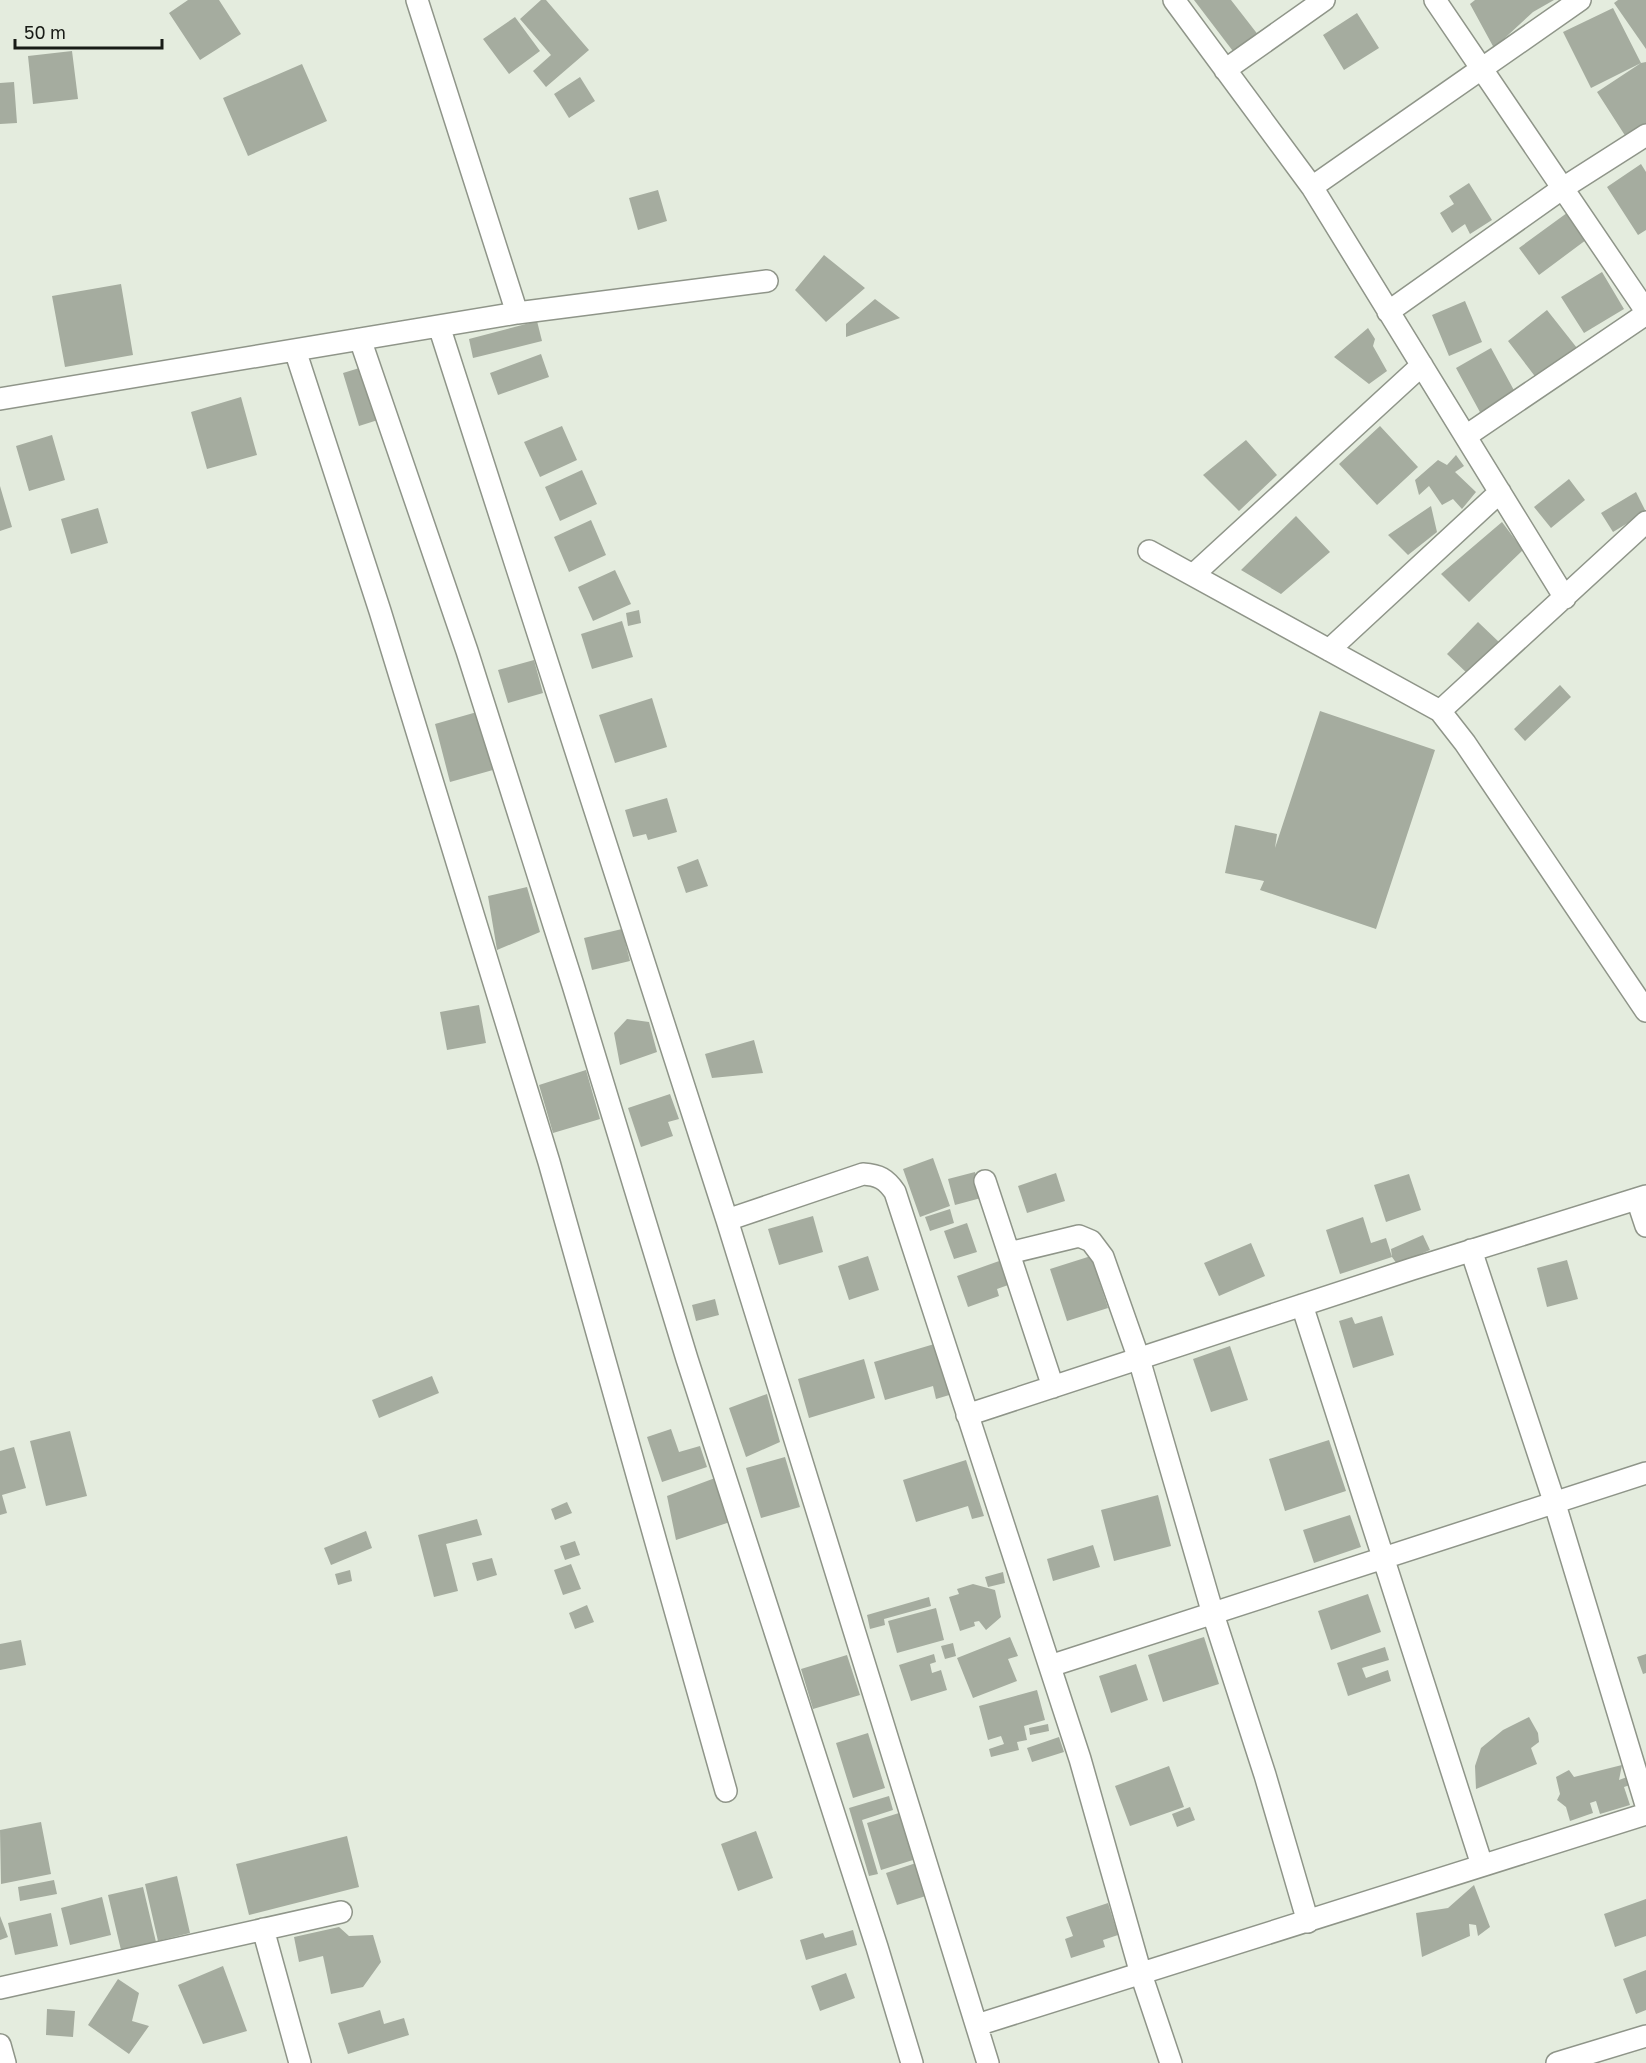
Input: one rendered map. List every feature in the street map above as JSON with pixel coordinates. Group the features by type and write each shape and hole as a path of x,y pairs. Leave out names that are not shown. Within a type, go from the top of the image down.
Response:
{"street":[{"path":"417,0 517,313"},
{"path":"1174,0 1312,187 1565,598"},
{"path":"1225,70 1324,0"},
{"path":"1435,0 1646,312 1466,436"},
{"path":"1312,187 1580,0"},
{"path":"1388,312 1563,188 1646,135"},
{"path":"0,399 517,313 767,281"},
{"path":"439,326 727,1220 988,2063"},
{"path":"360,339 467,651 573,985 687,1359 878,1947 912,2063"},
{"path":"295,350 380,611 545,1151 726,1791"},
{"path":"1193,575 1422,365"},
{"path":"1329,650 1500,492"},
{"path":"1440,711 1646,522"},
{"path":"1149,551 1440,711 1510,809 1646,1011"},
{"path":"727,1220 863,1174 877,1175 887,1181 895,1192 1080,1759 1141,1974 1171,2063"},
{"path":"985,1181 1053,1387"},
{"path":"967,1415 1471,1250 1642,1198 1646,1226"},
{"path":"1009,1253 1079,1236 1091,1241 1103,1257 1139,1359 1213,1614 1265,1774 1308,1922"},
{"path":"1471,1250 1554,1501 1646,1805"},
{"path":"1302,1305 1482,1865"},
{"path":"1050,1666 1646,1473"},
{"path":"977,2025 1646,1814"},
{"path":"0,1988 341,1912"},
{"path":"263,1929 300,2063"},
{"path":"1557,2063 1582,2059 1646,2036"},
{"path":"0,2044 5,2063"}],"building":[{"path":"188,0 219,0 241,34 200,60 169,13"},
{"path":"541,0 546,0 589,50 546,87 533,71 551,55 520,19"},
{"path":"1194,0 1231,0 1266,45 1242,63"},
{"path":"1475,0 1554,0 1533,12 1494,48 1470,4"},
{"path":"1618,0 1646,0 1646,49 1614,3"},
{"path":"1613,8 1641,63 1591,88 1563,32"},
{"path":"1357,13 1379,48 1344,70 1323,35"},
{"path":"515,17 540,51 509,74 483,39"},
{"path":"72,51 78,99 33,104 28,56"},
{"path":"1646,62 1646,124 1626,137 1597,92"},
{"path":"302,64 327,121 248,156 223,98"},
{"path":"580,77 595,101 569,118 554,94"},
{"path":"14,82 17,123 0,124 0,83"},
{"path":"1641,164 1646,172 1646,230 1638,235 1607,187"},
{"path":"1469,183 1492,220 1470,234 1465,224 1452,233 1440,213 1454,204 1449,196"},
{"path":"658,190 667,221 638,230 629,198"},
{"path":"1571,210 1590,237 1539,275 1519,248"},
{"path":"824,255 865,288 826,322 795,290"},
{"path":"1602,272 1624,309 1584,333 1561,297"},
{"path":"121,284 133,355 65,367 52,296"},
{"path":"875,299 900,318 846,337 846,324"},
{"path":"1465,301 1482,342 1449,356 1432,315"},
{"path":"1547,310 1577,348 1537,379 1508,341"},
{"path":"537,321 542,341 473,358 469,339"},
{"path":"1368,328 1375,339 1373,346 1387,371 1369,384 1334,357"},
{"path":"1491,348 1516,394 1481,414 1456,368"},
{"path":"541,354 549,377 498,395 490,373"},
{"path":"366,366 381,419 359,426 343,373"},
{"path":"241,397 257,455 207,469 191,412"},
{"path":"562,426 577,460 540,477 524,442"},
{"path":"1380,426 1418,467 1377,505 1339,464"},
{"path":"52,435 65,480 29,491 16,446"},
{"path":"1246,440 1277,475 1239,511 1203,475"},
{"path":"1456,455 1464,466 1455,472 1476,492 1462,509 1453,499 1442,505 1429,486 1419,495 1415,480 1438,460 1447,465"},
{"path":"582,470 597,504 560,521 545,487"},
{"path":"1569,479 1585,500 1551,528 1534,507"},
{"path":"0,486 12,527 0,531"},
{"path":"1636,492 1646,512 1613,532 1601,513"},
{"path":"1431,506 1437,532 1408,555 1388,535"},
{"path":"98,508 108,543 71,554 61,519"},
{"path":"1296,516 1330,552 1281,594 1241,570"},
{"path":"591,520 606,555 569,572 554,537"},
{"path":"1502,522 1523,550 1469,602 1441,574"},
{"path":"615,570 631,604 593,621 578,587"},
{"path":"639,610 641,623 628,626 626,613"},
{"path":"622,621 633,657 592,669 581,634"},
{"path":"1478,622 1500,643 1469,675 1447,654"},
{"path":"534,660 543,693 508,703 498,670"},
{"path":"1560,685 1571,697 1525,741 1514,729"},
{"path":"652,698 667,747 615,763 599,715"},
{"path":"1320,711 1435,750 1376,929 1260,890 1264,881 1225,873 1235,825 1277,834 1275,848"},
{"path":"477,712 493,770 450,782 435,724"},
{"path":"667,798 677,832 648,840 646,834 633,837 625,810"},
{"path":"698,859 708,886 686,893 677,867"},
{"path":"527,887 540,932 497,950 488,896"},
{"path":"622,929 630,961 592,970 584,938"},
{"path":"479,1005 486,1043 447,1050 440,1012"},
{"path":"627,1019 649,1022 657,1052 620,1065 614,1033"},
{"path":"754,1040 763,1073 712,1078 705,1054"},
{"path":"586,1070 600,1119 553,1133 539,1085"},
{"path":"670,1094 679,1119 668,1122 673,1136 641,1147 628,1108"},
{"path":"933,1158 950,1206 920,1217 903,1169"},
{"path":"975,1172 981,1198 955,1205 948,1179"},
{"path":"1056,1173 1065,1201 1027,1213 1018,1186"},
{"path":"1409,1174 1421,1210 1386,1222 1374,1185"},
{"path":"950,1209 954,1223 930,1231 925,1217"},
{"path":"813,1216 823,1252 779,1265 768,1229"},
{"path":"1363,1217 1371,1243 1386,1238 1392,1257 1340,1274 1326,1230"},
{"path":"967,1223 977,1252 954,1259 944,1231"},
{"path":"1423,1235 1430,1250 1397,1264 1392,1257 1391,1249"},
{"path":"1251,1243 1265,1276 1219,1296 1204,1263"},
{"path":"868,1256 879,1290 849,1300 838,1266"},
{"path":"1091,1256 1108,1308 1067,1321 1050,1269"},
{"path":"1002,1260 1011,1284 997,1289 999,1296 968,1307 957,1276"},
{"path":"1567,1260 1578,1299 1547,1307 1537,1268"},
{"path":"715,1299 719,1315 696,1321 692,1305"},
{"path":"1382,1316 1394,1355 1353,1368 1339,1321 1352,1317 1355,1324"},
{"path":"941,1342 956,1393 936,1399 933,1386 885,1400 874,1362"},
{"path":"1230,1346 1248,1400 1211,1412 1193,1359"},
{"path":"864,1359 875,1398 809,1418 798,1379"},
{"path":"432,1376 439,1393 379,1418 372,1400"},
{"path":"767,1394 780,1442 746,1457 729,1408"},
{"path":"671,1429 679,1452 700,1446 707,1467 662,1482 647,1437"},
{"path":"70,1431 87,1496 46,1506 30,1441"},
{"path":"1329,1440 1346,1491 1285,1511 1269,1459"},
{"path":"14,1447 26,1488 2,1495 7,1513 0,1515 0,1451"},
{"path":"785,1457 800,1507 761,1518 746,1468"},
{"path":"966,1460 984,1516 972,1519 968,1506 916,1522 903,1480"},
{"path":"715,1478 730,1522 676,1540 667,1496"},
{"path":"1158,1495 1171,1546 1114,1561 1101,1510"},
{"path":"567,1502 572,1513 555,1520 551,1509"},
{"path":"1350,1515 1361,1547 1314,1563 1303,1530"},
{"path":"477,1519 482,1535 446,1544 458,1591 434,1597 418,1535"},
{"path":"366,1531 372,1548 331,1565 324,1548"},
{"path":"575,1541 580,1555 565,1560 560,1546"},
{"path":"1093,1545 1100,1567 1053,1581 1047,1559"},
{"path":"492,1558 497,1575 477,1581 472,1563"},
{"path":"571,1564 581,1589 563,1595 554,1570"},
{"path":"350,1570 352,1581 338,1585 335,1574"},
{"path":"1003,1572 1005,1583 988,1587 985,1577"},
{"path":"973,1584 995,1590 1001,1617 986,1630 979,1621 974,1622 975,1626 960,1631 949,1597 959,1594 957,1589"},
{"path":"1368,1594 1381,1632 1331,1650 1318,1611"},
{"path":"929,1597 931,1606 884,1619 885,1625 870,1629 867,1615"},
{"path":"587,1605 594,1622 575,1629 569,1613"},
{"path":"936,1608 944,1640 897,1653 888,1621"},
{"path":"1010,1637 1018,1656 1008,1659 1017,1681 973,1698 957,1658"},
{"path":"1204,1637 1219,1684 1163,1702 1148,1655"},
{"path":"21,1640 26,1665 0,1670 0,1644"},
{"path":"953,1643 956,1656 945,1659 941,1646"},
{"path":"1385,1647 1389,1660 1362,1668 1366,1678 1388,1670 1391,1681 1348,1696 1337,1663"},
{"path":"934,1654 936,1662 930,1664 932,1673 941,1670 947,1690 911,1701 899,1665"},
{"path":"1646,1654 1646,1673 1643,1674 1637,1657"},
{"path":"847,1655 860,1695 813,1709 801,1669"},
{"path":"1136,1664 1148,1700 1111,1713 1099,1676"},
{"path":"1037,1690 1045,1720 1024,1726 1027,1740 1017,1742 1019,1750 991,1757 989,1749 1004,1744 1001,1736 988,1740 979,1706"},
{"path":"1529,1717 1538,1733 1539,1742 1531,1748 1537,1764 1476,1789 1475,1766 1481,1748 1503,1730"},
{"path":"1048,1724 1049,1731 1030,1735 1029,1728"},
{"path":"868,1733 885,1788 853,1798 836,1743"},
{"path":"1059,1737 1064,1752 1032,1762 1027,1748"},
{"path":"1622,1765 1619,1780 1627,1777 1630,1785 1624,1787 1630,1805 1600,1814 1596,1801 1590,1803 1593,1813 1570,1821 1566,1807 1557,1800 1560,1794 1556,1777 1569,1770 1574,1777"},
{"path":"1169,1766 1184,1807 1130,1826 1115,1786"},
{"path":"889,1796 893,1810 862,1820 878,1874 869,1876 849,1808"},
{"path":"1190,1807 1195,1820 1177,1827 1172,1814"},
{"path":"899,1813 913,1860 881,1870 867,1823"},
{"path":"41,1822 51,1874 1,1884 0,1830"},
{"path":"756,1831 773,1878 738,1891 721,1844"},
{"path":"347,1836 359,1887 249,1915 236,1864"},
{"path":"919,1862 929,1895 897,1905 886,1873"},
{"path":"177,1876 190,1933 158,1941 145,1884"},
{"path":"54,1880 57,1894 20,1901 18,1887"},
{"path":"1474,1885 1490,1927 1478,1936 1476,1925 1469,1924 1470,1936 1422,1957 1416,1913 1448,1908"},
{"path":"143,1887 156,1942 121,1950 108,1895"},
{"path":"102,1897 111,1935 70,1945 61,1908"},
{"path":"1646,1899 1646,1936 1615,1947 1604,1914"},
{"path":"1108,1903 1118,1935 1103,1940 1105,1947 1071,1958 1065,1939 1073,1936 1066,1917"},
{"path":"51,1913 58,1946 15,1955 8,1923"},
{"path":"0,1916 8,1937 0,1940"},
{"path":"339,1927 349,1936 373,1935 381,1962 363,1987 331,1994 323,1956 299,1962 294,1937"},
{"path":"853,1930 857,1945 806,1960 800,1940 823,1933 825,1938"},
{"path":"223,1966 247,2031 203,2044 178,1985"},
{"path":"1646,1970 1646,2010 1636,2014 1623,1979"},
{"path":"846,1973 855,1998 820,2011 811,1986"},
{"path":"118,1979 139,1993 132,2021 149,2026 129,2054 88,2025"},
{"path":"47,2009 75,2011 73,2037 46,2035"},
{"path":"380,2010 384,2024 404,2018 409,2035 348,2054 338,2023"}]}
